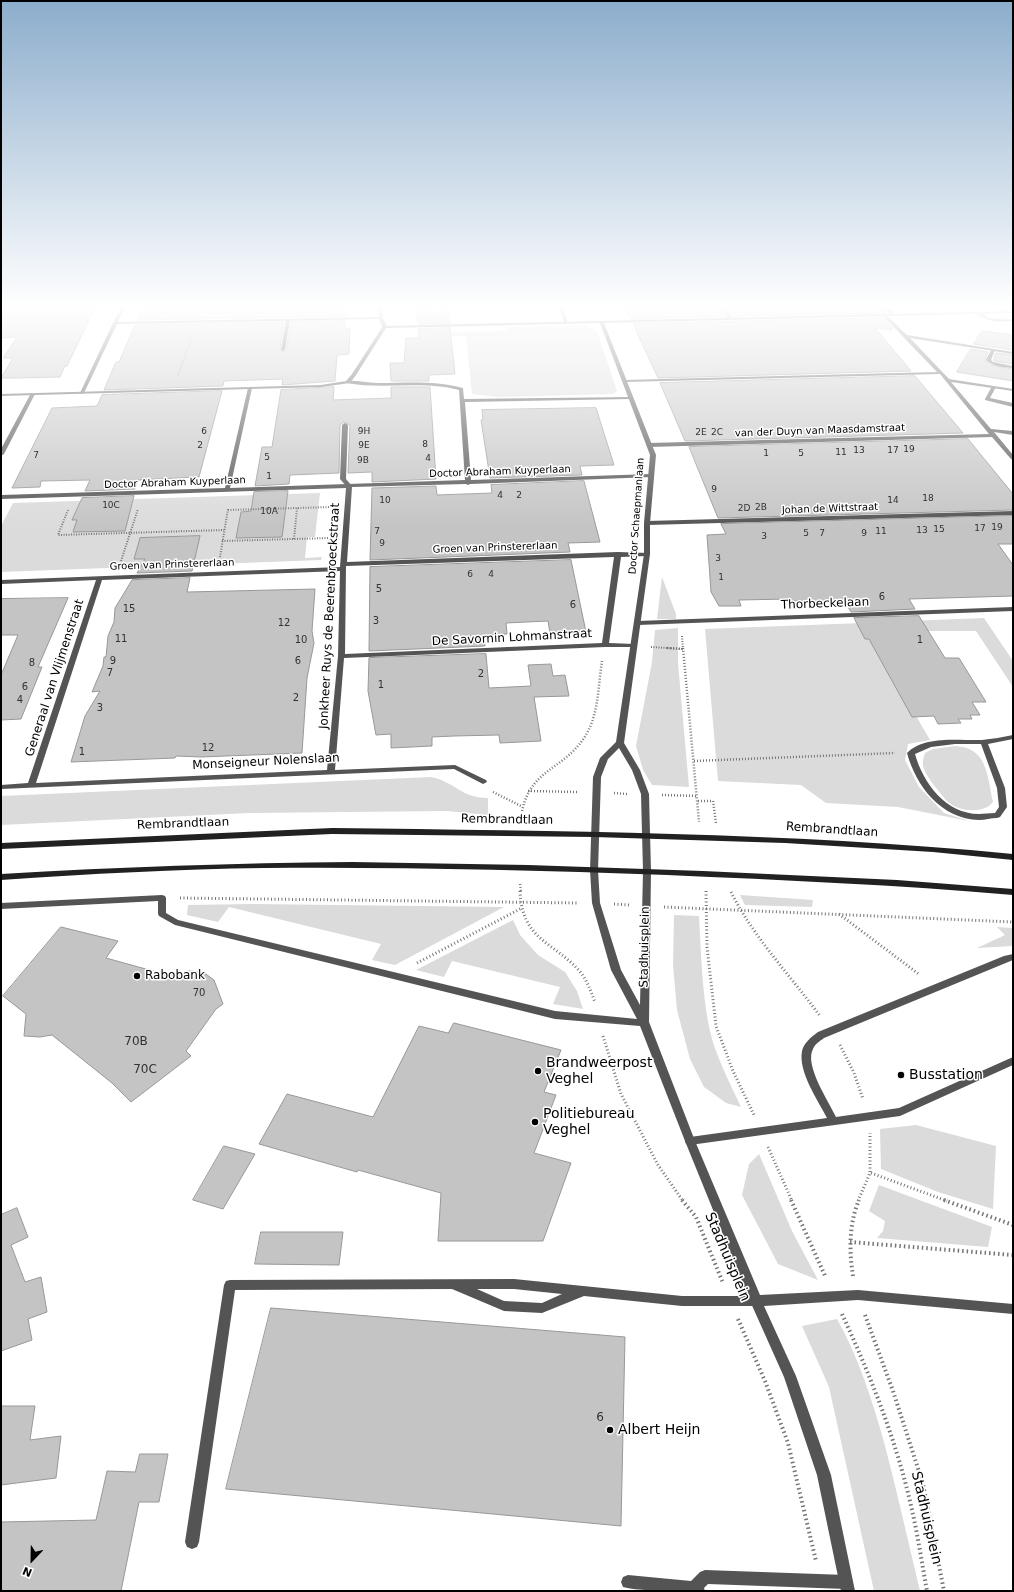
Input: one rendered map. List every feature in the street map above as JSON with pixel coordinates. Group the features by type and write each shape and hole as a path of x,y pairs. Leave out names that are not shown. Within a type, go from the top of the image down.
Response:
{"main road":[{"name":"Rembrandtlaan","path":"1,846 332,831 700,836 933,849 1013,857"},
{"path":"1,877 223,866 463,865 702,874 1013,892"}],"street":[{"path":"82,393 88,380"},
{"path":"624,381 652,380"},
{"path":"946,380 1013,458"},
{"path":"948,380 1013,390"},
{"name":"Doctor Schaepmanlaan","path":"620,743 647,554 646,523 652,455 624,381"},
{"path":"1,395 321,386 348,382 364,385 433,383 450,385 461,389 468,483"},
{"path":"994,387 987,399 1013,405"},
{"path":"229,490 250,388"},
{"path":"1,454 33,394"},
{"path":"462,401 630,398"},
{"path":"345,425 342,479 349,486"},
{"path":"988,430 1013,433"},
{"name":"van der Duyn van Maasdamstraat","path":"649,445 993,435"},
{"name":"Doctor Abraham Kuyperlaan","path":"1,497 651,476"},
{"name":"Jonkheer Ruys de Beerenbroeckstraat","path":"331,771 341,656 343,567 349,486"},
{"name":"Johan de Wittstraat","path":"646,523 1013,513"},
{"name":"Doctor Schaepmanlaan","path":"605,645 618,554"},
{"name":"Groen van Prinstererlaan","path":"1,582 217,574 618,554 647,554"},
{"name":"Generaal van Vlijmenstraat","path":"31,785 100,578"},
{"name":"Thorbeckelaan","path":"638,623 1013,609"},
{"name":"De Savornin Lohmanstraat","path":"341,656 605,645 634,646"},
{"path":"984,742 1001,788 1003,806 996,815 977,817 952,810 939,802 914,768 911,753 922,746 940,741 984,742 1013,737"},
{"path":"594,870 597,777 604,758 620,743 636,770 645,794 646,872"},
{"name":"Monseigneur Nolenslaan","path":"1,787 455,766 483,782"},
{"name":"Stadhuisplein","path":"594,870 596,903 616,970 644,1023 690,1141 756,1301 790,1376 824,1475 847,1586"},
{"name":"Stadhuisplein","path":"644,1023 646,872"},
{"path":"1,906 162,898 162,914 175,922 555,1015 644,1023"},
{"path":"833,1120 807,1064 807,1050 812,1041 821,1035 935,987 1007,958 1013,958"},
{"path":"690,1141 833,1120 900,1112 1013,1061"},
{"path":"453,1284 504,1306 542,1308 582,1291"},
{"path":"192,1542 230,1285 514,1284 682,1301 756,1301"},
{"name":"Stadhuisplein","path":"756,1301 858,1295 1013,1309"},
{"path":"628,1582 696,1590 705,1578 820,1582 847,1586"}],"path":[{"path":"173,390 176,380"},
{"path":"217,574 228,510 229,490"},
{"path":"116,577 143,493"},
{"path":"74,495 58,535 224,530"},
{"path":"228,510 348,506"},
{"path":"294,539 297,508"},
{"path":"222,541 346,537"},
{"path":"680,622 684,649 700,836"},
{"path":"528,791 541,775 565,759 584,738 596,711 599,676 605,645"},
{"path":"634,646 684,649"},
{"path":"694,761 911,753"},
{"path":"483,782 494,793 521,806"},
{"name":"Stadhuisplein","path":"702,874 706,907 707,946 716,1026 733,1071 863,1360 890,1434 912,1509 927,1591"},
{"name":"Stadhuisplein","path":"521,900 523,913 536,936 556,952 572,962 590,985 598,1020 621,1094 658,1165 672,1188 696,1217 730,1301 765,1381 788,1443 803,1500 820,1582"},
{"path":"393,975 522,908"},
{"path":"839,914 935,987"},
{"path":"870,1173 1013,1225"},
{"path":"850,1242 1013,1255"},
{"path":"858,1295 893,1391 922,1484 944,1591"}],"shaded area":[{"path":"471,380 613,380 617,391 613,394 499,397 472,394"},
{"path":"320,493 315,537 307,537 305,558 322,557 321,560 1,572 1,526 13,503"},
{"path":"662,577 676,614 676,619 657,619"},
{"path":"984,618 1013,661 1013,687 976,631 917,631 907,621"},
{"path":"862,623 930,740 908,744 905,760 919,787 944,813 969,821 898,807 826,803 801,785 718,781 705,629"},
{"path":"678,628 678,663 689,787 652,785 643,770 636,746 652,662 655,630"},
{"path":"955,746 966,748 980,757 987,773 993,802 989,806 978,810 965,810 958,808 948,802 925,772 923,767 923,759 925,753 933,749"},
{"path":"431,777 446,782 464,793 488,798 488,815 447,811 249,813 1,825 1,796"},
{"path":"740,895 813,900 812,907 745,905"},
{"path":"253,904 504,907 395,965 372,960 381,944 229,907 218,922 187,915 188,905"},
{"path":"674,915 699,916 703,986 709,1027 727,1078 741,1107 726,1103 704,1087 690,1059 677,1010 673,965"},
{"path":"513,920 520,935 538,955 565,972 577,991 583,1009 553,1004 560,987 452,961 444,977 416,970"},
{"path":"997,927 1013,928 1013,946 977,948 1005,935"},
{"path":"916,1125 996,1146 993,1209 938,1192 881,1169 880,1129"},
{"path":"759,1154 792,1231 818,1280 778,1264 742,1195 749,1164"},
{"path":"879,1185 992,1227 988,1247 877,1238 883,1231 885,1221 869,1211"},
{"path":"837,1319 852,1349 875,1411 889,1460 920,1591 874,1591 829,1387 802,1326"}],"building":[{"path":"108,380 245,380 224,381 223,386 104,390"},
{"path":"283,380 335,380 335,381 282,385"},
{"path":"391,380 429,380 429,381"},
{"path":"759,380 919,380 963,433 685,441 660,383"},
{"path":"334,387 333,400 391,398 391,387 430,387 436,479 372,482 372,472 348,473 350,425 344,422 340,425 339,473 290,475 289,484 255,486 262,447 272,447 281,390"},
{"path":"222,391 199,477 138,480 135,489 85,491 90,480 41,481 40,487 12,488 52,408 97,406 102,395"},
{"path":"596,408 614,465 580,466 582,475 490,478 481,420 483,420 482,410"},
{"path":"968,439 1013,494 1013,510 718,518 689,447"},
{"path":"584,481 600,542 568,543 570,552 370,560 372,488 436,486 437,495 492,493 491,485"},
{"path":"288,491 282,537 236,538 241,512 251,511 254,492"},
{"path":"134,496 125,531 73,532 77,520 72,520 82,498"},
{"path":"1013,516 1013,544 998,544 1013,565 1013,596 909,599 915,609 851,612 845,602 808,603 806,601 790,601 788,599 739,600 741,606 719,606 711,592 707,535 726,534 721,524"},
{"path":"200,536 192,571 137,573 145,559 134,559 140,538"},
{"path":"571,560 586,632 550,633 548,621 506,623 507,634 484,635 485,646 369,651 370,567"},
{"path":"190,578 187,592 315,589 312,631 314,643 307,678 302,753 201,757 176,756 175,758 71,762 85,716 100,691 92,692 103,666 104,657 106,657 108,636 114,622 115,608 132,580"},
{"path":"68,598 38,667 42,667 21,719 1,720 1,675 18,635 1,635 1,599"},
{"path":"919,616 945,658 959,658 986,702 972,702 980,715 970,715 972,719 958,719 961,723 938,724 934,716 912,717 869,639 865,639 854,618"},
{"path":"486,654 489,688 531,686 528,665 551,664 553,676 565,675 569,696 534,697 541,741 500,743 499,735 432,737 432,746 391,748 391,734 376,735 368,691 369,658"},
{"path":"61,927 118,941 106,958 171,976 189,971 203,972 214,980 223,1004 216,1009 186,1051 191,1056 131,1102 112,1083 52,1035 40,1037 24,1036 26,1014 3,996"},
{"path":"454,1023 561,1050 544,1092 556,1095 534,1153 571,1163 543,1241 438,1241 441,1193 358,1170 357,1172 259,1144 287,1094 373,1117 419,1026 448,1033"},
{"path":"224,1146 255,1154 223,1209 193,1200"},
{"path":"17,1208 28,1237 11,1245 25,1282 41,1277 47,1312 28,1319 32,1340 1,1351 1,1215"},
{"path":"261,1232 343,1232 339,1265 255,1264"},
{"path":"271,1308 625,1337 621,1526 226,1489"},
{"path":"1,1406 35,1406 30,1440 61,1436 56,1478 1,1485"},
{"path":"140,1454 168,1454 159,1502 139,1502 121,1591 1,1591 1,1522 96,1520 107,1471 135,1472"}],"place":[{"name":"Rabobank","path":"137,976"},
{"name":"Brandweerpost Veghel","path":"538,1071"},
{"name":"Busstation","path":"901,1075"},
{"name":"Politiebureau Veghel","path":"535,1122"},
{"name":"Albert Heijn","path":"610,1430"}]}
